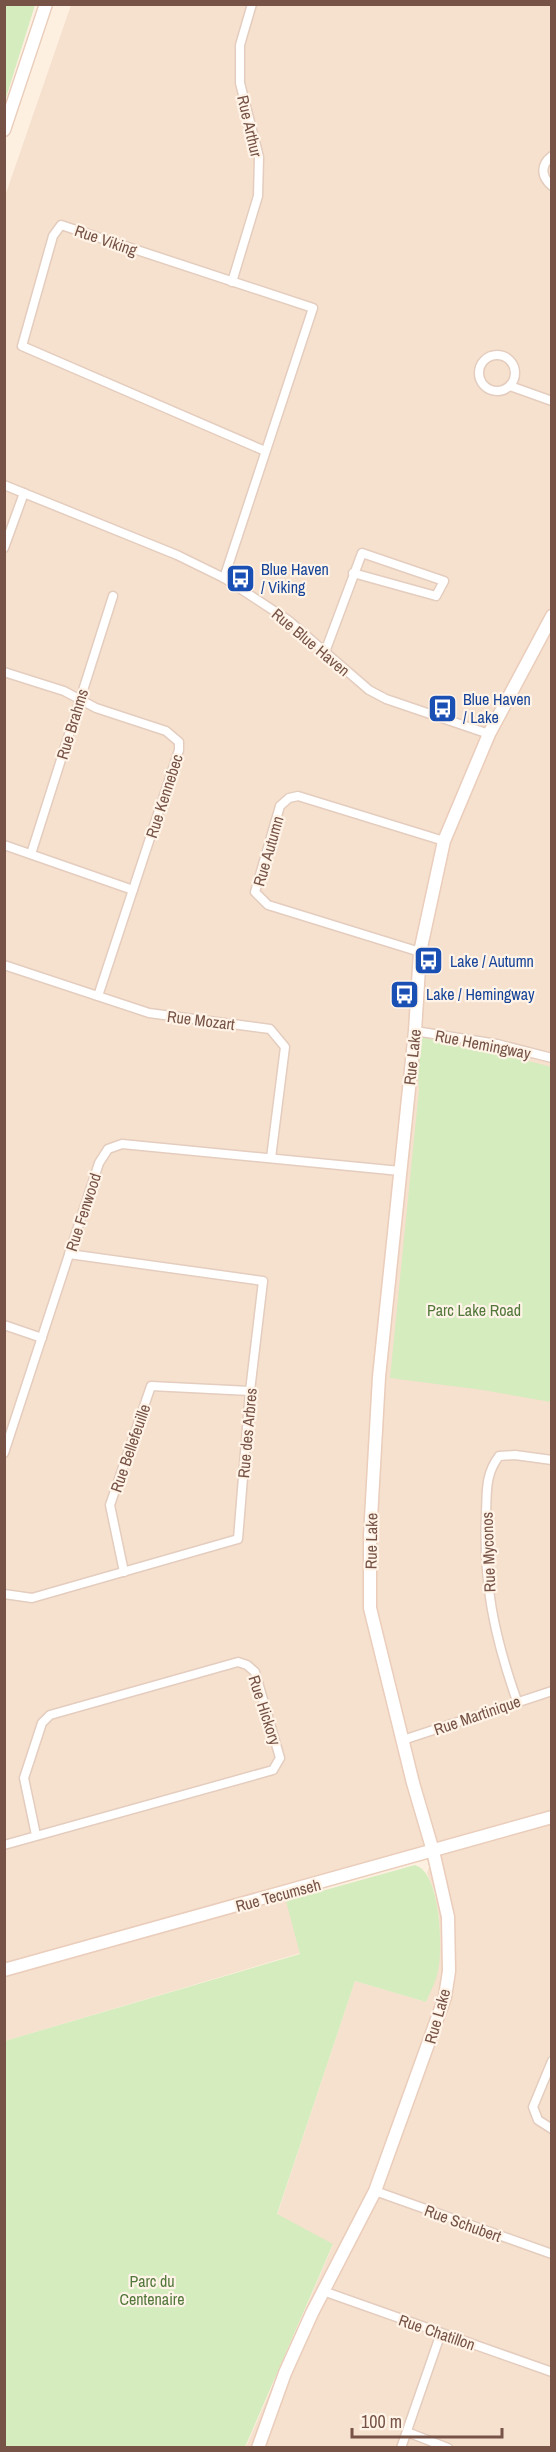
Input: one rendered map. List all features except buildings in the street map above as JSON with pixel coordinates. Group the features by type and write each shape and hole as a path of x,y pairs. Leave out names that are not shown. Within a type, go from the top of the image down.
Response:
{"street":[{"path":"4,130 46,4"},
{"name":"Rue Arthur","path":"232,282 258,196 259,157 240,82 240,45 252,4"},
{"path":"552,156 547,160 543,170 546,181 552,186"},
{"name":"Rue Viking","path":"224,578 313,308 62,225 53,236 22,346 264,451"},
{"path":"510,386 515,375 512,363 496,355 485,359 478,375 483,386 494,391 510,386 552,401"},
{"name":"Rue Blue Haven","path":"4,485 177,555 224,578 288,620 369,690 386,699 489,734"},
{"path":"4,548 24,493"},
{"path":"325,652 353,573 362,553 444,581 436,596 353,573"},
{"name":"Rue Brahms","path":"31,854 114,596"},
{"name":"Rue Lake","path":"258,2448 285,2373 322,2291 375,2191 445,1997 448,1971 448,1917 370,1608 370,1536 379,1377 415,1031 420,952 444,841 489,734 552,616"},
{"name":"Rue Kennebec","path":"4,672 64,691 96,708 166,731 179,742 179,750 98,996"},
{"name":"Rue Autumn","path":"420,952 268,905 255,892 280,806 289,798 298,796 444,841"},
{"path":"4,845 133,890"},
{"name":"Rue Mozart","path":"4,965 149,1013 270,1029 285,1047 271,1158"},
{"name":"Rue Hemingway","path":"415,1031 497,1044 552,1058"},
{"name":"Rue Fenwood","path":"4,1453 99,1163 108,1149 122,1144 400,1171"},
{"name":"Rue des Arbres","path":"4,1594 32,1598 238,1539 250,1391 263,1281 69,1254"},
{"path":"4,1325 42,1338"},
{"name":"Rue Bellefeuille","path":"124,1572 110,1505 151,1386 250,1391"},
{"name":"Rue Myconos","path":"517,1701 498,1643 487,1587 485,1528 488,1478 491,1467 499,1456 515,1455 552,1460"},
{"name":"Rue Hickory","path":"4,1845 273,1770 280,1758 255,1672 247,1665 238,1662 50,1716 42,1723 24,1778 36,1835"},
{"name":"Rue Martinique","path":"403,1740 552,1691"},
{"name":"Rue Tecumseh","path":"4,1970 552,1816"},
{"path":"552,2061 533,2107 538,2120 552,2129"},
{"name":"Rue Schubert","path":"375,2191 552,2254"},
{"name":"Rue Chatillon","path":"322,2291 552,2372"},
{"path":"401,2448 441,2333"},
{"path":"407,2432 448,2448"}],"shaded area":[{"path":"71,5 551,5 551,2447 246,2447 333,2245 277,2215 355,1981 426,2002 438,1970 440,1947 435,1893 427,1873 435,1849 284,1890 300,1953 5,2041 5,196"}],"green space":[{"path":"4,5 35,5 5,101"},
{"name":"Parc Lake Road","path":"415,1031 464,1048 551,1067 551,1402 483,1390 390,1378 419,1090"},
{"name":"Parc du Centenaire","path":"415,1865 424,1871 435,1896 440,1930 440,1960 437,1975 426,2002 355,1981 277,2214 333,2244 245,2447 5,2447 5,2041 300,1954 286,1901"}],"place":[{"name":"Blue Haven / Viking","path":"240,578"},
{"name":"Blue Haven / Lake","path":"442,708"},
{"name":"Lake / Autumn","path":"429,961"},
{"name":"Lake / Hemingway","path":"405,994"}]}
